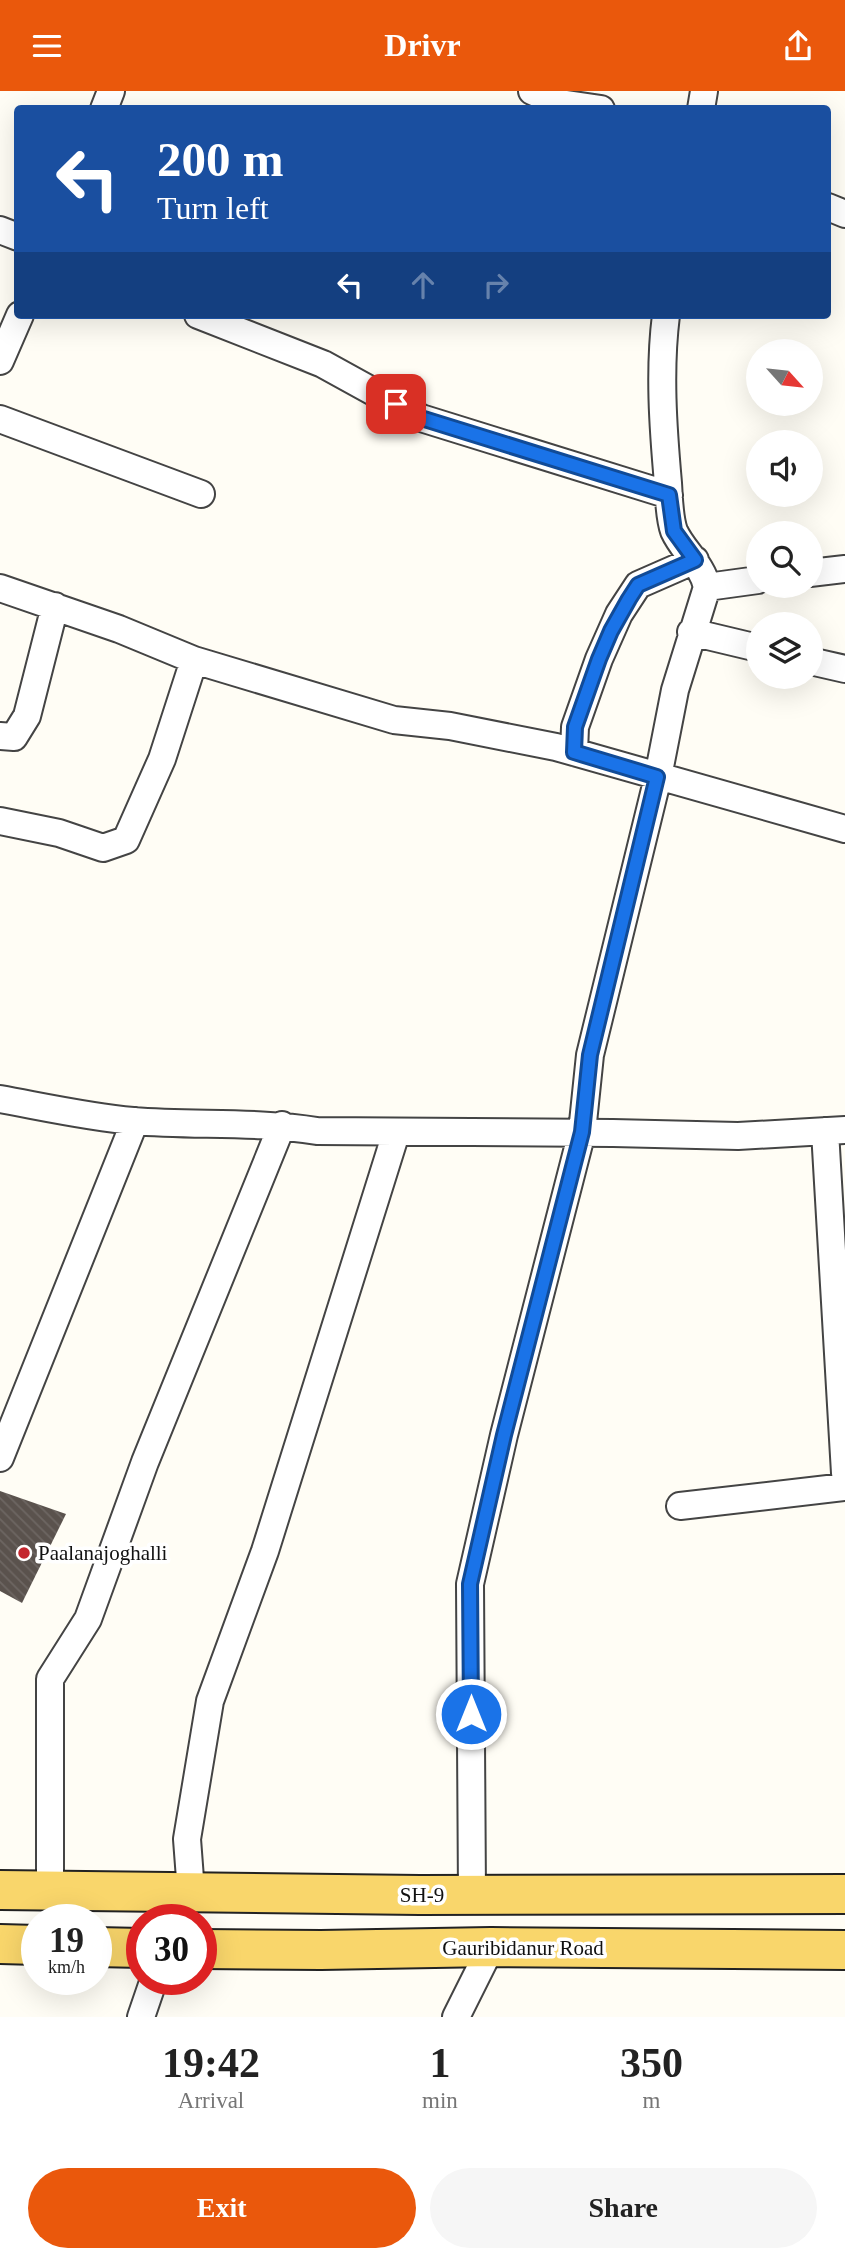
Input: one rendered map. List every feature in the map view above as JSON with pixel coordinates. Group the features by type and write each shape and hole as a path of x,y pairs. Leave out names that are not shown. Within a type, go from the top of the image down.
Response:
{"main road":[{"name":"SH-9","path":"0,1890 472,1895 845,1894"},
{"path":"0,1944 21,1945"},
{"name":"Gauribidanur Road","path":"217,1949 491,1947 845,1950"}],"street":[{"path":"532,91 559,103 573,105"},
{"path":"0,362 18,319"},
{"path":"208,319 323,364 421,418 669,495"},
{"path":"472,1895 470,1584 504,1435 582,1132 590,1055 657,777 675,690 707,587 705,577 695,560 674,531 664,445 662,348 666,319"},
{"path":"0,419 201,495"},
{"path":"574,752 575,727 599,659 620,614 638,585 695,560"},
{"path":"823,572 845,569"},
{"path":"707,587 746,582"},
{"path":"0,588 55,606 194,660 394,720 450,726 574,752 845,829"},
{"path":"0,736 14,737 27,716 55,606"},
{"path":"691,632 746,645"},
{"path":"0,821 59,833 103,848 126,840 162,759 194,660"},
{"path":"823,664 845,669"},
{"path":"0,1099 97,1117 135,1121 282,1125 317,1131 582,1132 738,1136 835,1130 845,1473"},
{"path":"0,1458 135,1121"},
{"path":"50,1891 50,1679 88,1619 145,1462 282,1125"},
{"path":"191,1892 187,1839 210,1701 265,1551 396,1133"},
{"path":"680,1506 845,1487"},
{"path":"456,2017 491,1947"},
{"path":"142,2017 150,1995"}],"building":[{"name":"Paalanajoghalli","path":"0,1491 66,1514 22,1603 0,1591"}],"place":[{"name":"Paalanajoghalli","path":"24,1553"}],"route":[{"path":"396,404 421,418 669,495 674,531 695,560 638,585 611,631 575,727 574,752 657,777 590,1055 582,1132 504,1435 470,1584 471,1714"}]}
